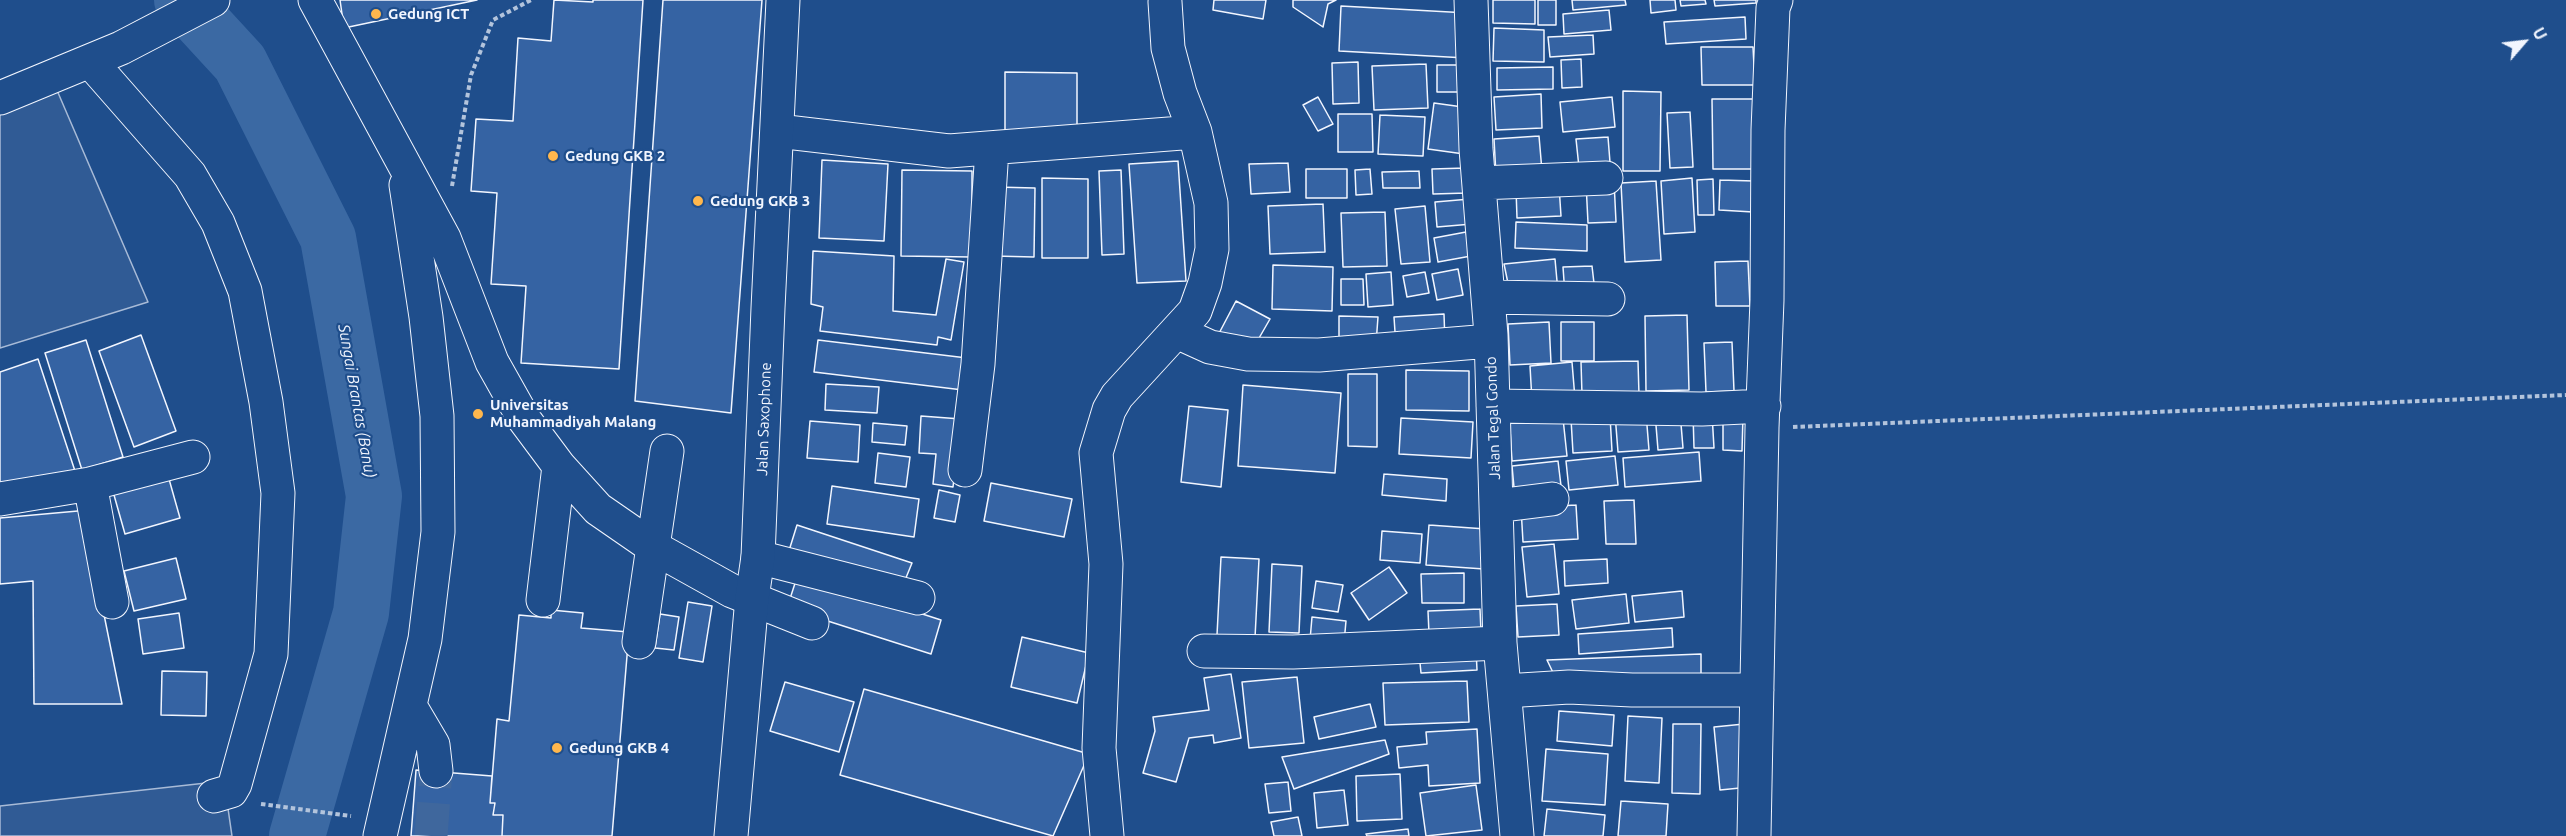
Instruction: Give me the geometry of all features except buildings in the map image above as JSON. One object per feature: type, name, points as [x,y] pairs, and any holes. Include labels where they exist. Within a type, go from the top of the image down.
[{"type":"street","points":[[0,98],[121,48],[213,0]]},
{"type":"street","points":[[315,0],[444,238],[492,362],[524,419],[559,466],[598,509],[653,547],[698,573],[812,623]]},
{"type":"street","name":"Jalan Saxophone","points":[[731,836],[752,598],[759,556],[783,0]]},
{"type":"street","name":"Jalan Tegal Gondo","points":[[1471,0],[1479,183],[1488,297],[1493,406],[1500,643],[1517,836]]},
{"type":"street","points":[[1754,836],[1768,130],[1776,0]]},
{"type":"street","points":[[1107,836],[1099,748],[1106,564],[1096,453],[1109,410],[1117,396],[1195,311],[1205,283],[1212,249],[1211,203],[1195,132],[1180,93],[1168,48],[1165,2]]},
{"type":"street","points":[[90,61],[193,179],[218,223],[245,291],[266,402],[278,493],[271,654],[235,784],[231,791],[214,796]]},
{"type":"street","points":[[778,131],[949,151],[1195,132]]},
{"type":"street","points":[[965,470],[978,364],[992,149]]},
{"type":"street","points":[[369,826],[410,706],[425,639],[438,532],[437,416],[426,317],[402,162]]},
{"type":"street","points":[[1479,183],[1606,178]]},
{"type":"street","points":[[1488,297],[1608,299]]},
{"type":"street","points":[[1177,332],[1210,347],[1248,354],[1318,355],[1490,341]]},
{"type":"street","points":[[1493,406],[1702,409],[1763,417]]},
{"type":"street","points":[[639,642],[668,451]]},
{"type":"street","points":[[0,499],[90,484],[193,457]]},
{"type":"street","points":[[543,600],[559,466]]},
{"type":"street","points":[[90,484],[112,602]]},
{"type":"street","points":[[1496,506],[1552,499]]},
{"type":"street","points":[[759,556],[918,598]]},
{"type":"street","points":[[1204,651],[1293,652],[1500,643]]},
{"type":"street","points":[[1505,692],[1569,687],[1632,690],[1758,690]]},
{"type":"street","points":[[410,706],[433,745],[436,771]]},
{"type":"path","points":[[452,191],[471,75],[493,20],[531,0]]},
{"type":"path","points":[[1763,417],[2566,395]]},
{"type":"path","points":[[255,803],[369,826]]},
{"type":"shaded area","points":[[56,88],[148,302],[0,348],[0,111]]},
{"type":"shaded area","points":[[224,781],[232,836],[0,836],[0,806]]},
{"type":"waterway","name":"Sungai Brantas (Banu)","points":[[182,0],[240,63],[328,238],[374,496],[361,613],[297,836]]},
{"type":"tunnel","points":[[431,836],[436,771]]},
{"type":"place","name":"Gedung ICT","points":[[376,14]]},
{"type":"place","name":"Gedung GKB 2","points":[[553,156]]},
{"type":"place","name":"Gedung GKB 3","points":[[698,201]]},
{"type":"place","name":"Universitas Muhammadiyah Malang","points":[[478,414]]},
{"type":"place","name":"Gedung GKB 4","points":[[557,748]]}]
